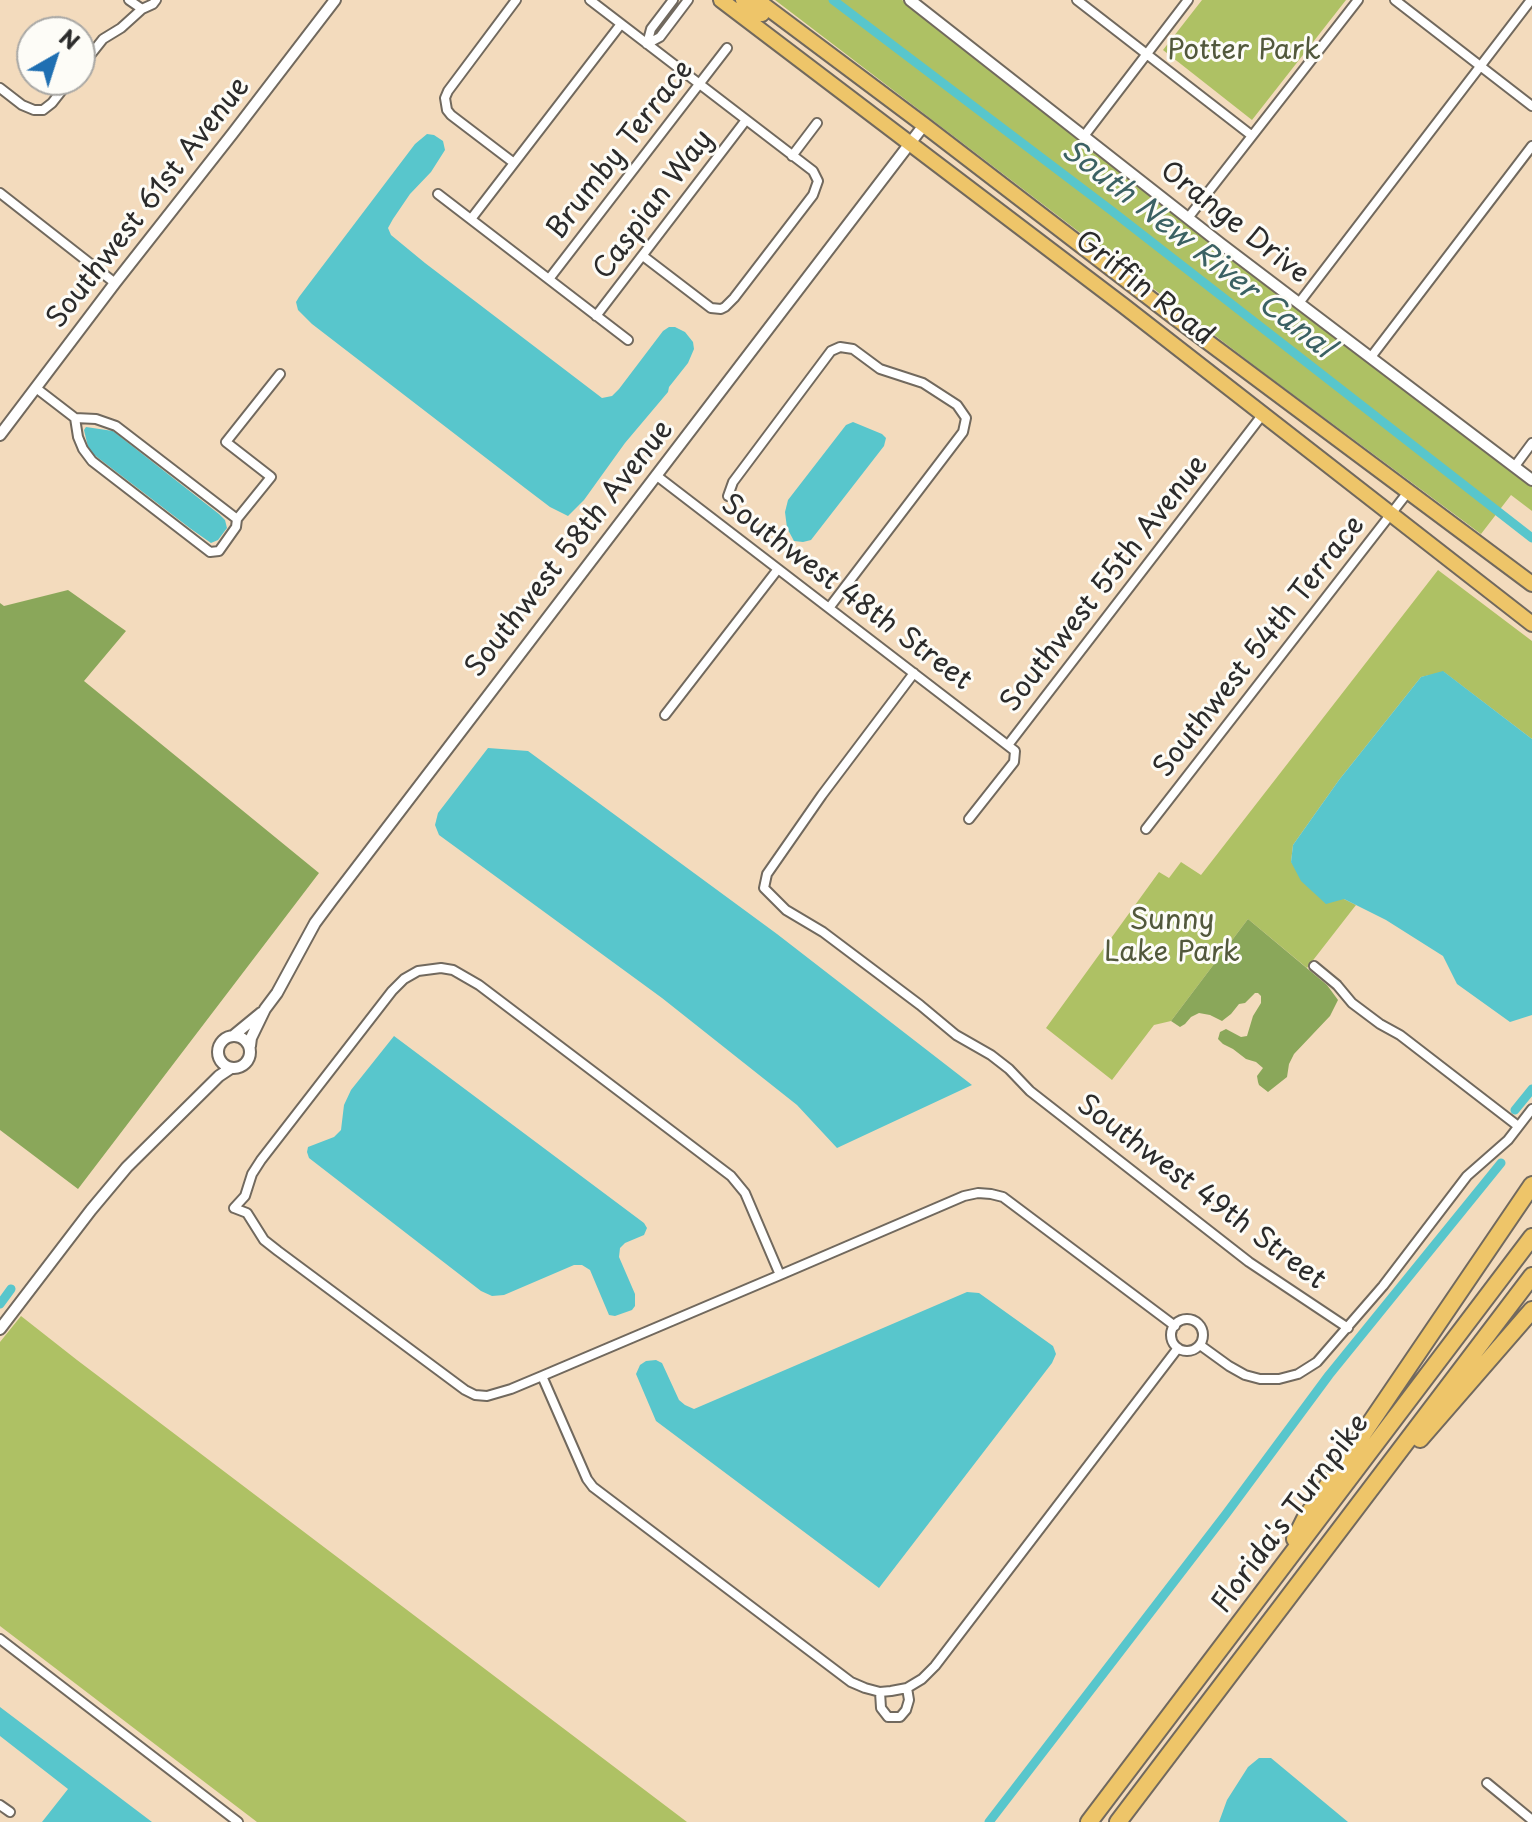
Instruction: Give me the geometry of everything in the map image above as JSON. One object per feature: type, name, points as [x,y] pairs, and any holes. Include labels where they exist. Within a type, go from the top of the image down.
[{"type":"highway","points":[[1274,1579],[1305,1519],[1532,1185]]},
{"type":"highway","name":"Florida's Turnpike","points":[[1089,1822],[1532,1237]]},
{"type":"highway","name":"Florida's Turnpike","points":[[1118,1822],[1532,1276]]},
{"type":"highway","points":[[1379,1480],[1433,1426],[1532,1310]]},
{"type":"main road","name":"Griffin Road","points":[[721,0],[1093,282],[1532,624]]},
{"type":"main road","points":[[743,0],[791,35],[800,32]]},
{"type":"main road","name":"Griffin Road","points":[[757,0],[1532,584]]},
{"type":"main road","points":[[1093,282],[1117,288],[1127,281]]},
{"type":"main road","points":[[1124,306],[1139,303],[1173,316]]},
{"type":"street","points":[[129,0],[142,9]]},
{"type":"street","points":[[96,48],[103,39],[156,0]]},
{"type":"street","name":"Southwest 61st Avenue","points":[[0,435],[335,0]]},
{"type":"street","points":[[514,163],[451,115],[445,98],[516,0]]},
{"type":"street","points":[[590,0],[813,171],[818,181],[813,195],[734,298],[721,309],[711,308],[643,256]]},
{"type":"street","points":[[647,44],[651,29],[673,0]]},
{"type":"street","points":[[647,44],[660,37],[688,0]]},
{"type":"street","name":"Orange Drive","points":[[910,0],[1188,218],[1532,480]]},
{"type":"street","points":[[1077,0],[1251,135]]},
{"type":"street","points":[[1084,136],[1188,0]]},
{"type":"street","points":[[1188,218],[1358,0]]},
{"type":"street","points":[[1395,0],[1532,106]]},
{"type":"street","points":[[1299,303],[1531,0]]},
{"type":"street","points":[[471,219],[621,24]]},
{"type":"street","name":"Brumby Terrace","points":[[549,279],[727,48]]},
{"type":"street","points":[[0,88],[34,110],[43,110],[57,96]]},
{"type":"street","name":"Caspian Way","points":[[596,316],[746,120]]},
{"type":"street","points":[[792,156],[817,123]]},
{"type":"street","name":"Southwest 58th Avenue","points":[[250,1046],[265,1009],[315,923],[924,125]]},
{"type":"street","points":[[1371,357],[1532,146]]},
{"type":"street","points":[[0,193],[115,283]]},
{"type":"street","points":[[438,194],[628,340]]},
{"type":"street","points":[[728,496],[733,482],[831,351],[840,347],[853,349],[880,369],[923,383],[957,405],[966,418],[963,432],[829,608]]},
{"type":"street","points":[[75,418],[78,437],[92,461],[210,552],[219,551],[236,527],[237,519],[271,477],[226,442],[280,374]]},
{"type":"street","points":[[36,388],[75,418],[96,419],[116,426],[237,519]]},
{"type":"street","name":"Southwest 55th Avenue","points":[[969,819],[1014,762],[1015,751],[1008,745],[1263,414]]},
{"type":"street","points":[[1515,466],[1532,443]]},
{"type":"street","name":"Southwest 48th Street","points":[[657,476],[1008,745]]},
{"type":"street","name":"Southwest 54th Terrace","points":[[1146,829],[1408,492]]},
{"type":"street","points":[[665,715],[778,569]]},
{"type":"street","name":"Southwest 49th Street","points":[[914,673],[822,795],[767,874],[764,888],[786,910],[835,940],[956,1035],[1009,1069],[1030,1091],[1249,1262],[1348,1328]]},
{"type":"street","points":[[1314,966],[1337,985],[1352,1003],[1400,1035],[1518,1126]]},
{"type":"street","points":[[780,1275],[745,1193],[731,1176],[466,977],[441,968],[418,971],[392,991],[261,1160],[252,1174],[245,1196],[234,1208],[247,1213],[264,1240],[278,1251],[475,1395],[499,1394],[780,1275],[964,1196],[978,1193],[1003,1197],[1175,1326]]},
{"type":"street","name":"Southwest 58th Avenue","points":[[233,1036],[265,1009]]},
{"type":"street","points":[[0,1329],[127,1167],[219,1076],[247,1063],[251,1055],[246,1041],[233,1036],[227,1037],[220,1045],[217,1063],[200,1094]]},
{"type":"street","points":[[219,1056],[221,1062],[231,1068]]},
{"type":"street","points":[[1200,1345],[1229,1366],[1260,1379],[1279,1379],[1298,1374],[1317,1362],[1383,1286],[1467,1176],[1508,1140],[1532,1109]]},
{"type":"street","points":[[1185,1319],[1197,1323],[1203,1333],[1200,1345],[1190,1351],[1178,1348],[1172,1340],[1172,1330],[1185,1319]]},
{"type":"street","points":[[542,1376],[593,1487],[851,1682],[880,1692],[907,1688],[935,1666],[1178,1348]]},
{"type":"street","points":[[0,1639],[238,1822]]},
{"type":"street","points":[[880,1692],[881,1708],[888,1717],[900,1717],[909,1700],[907,1688]]},
{"type":"street","points":[[1487,1783],[1532,1820]]},
{"type":"street","points":[[0,1805],[10,1812]]},
{"type":"green space","points":[[775,0],[902,0],[1532,486],[1532,511],[1511,495],[1481,534],[1264,373]]},
{"type":"green space","name":"Potter Park","points":[[1202,0],[1346,0],[1252,120],[1163,50]]},
{"type":"green space","name":"Sunny Lake Park","points":[[1438,570],[1532,641],[1532,739],[1444,672],[1421,677],[1339,780],[1293,845],[1291,862],[1356,905],[1307,968],[1248,919],[1171,1021],[1154,1025],[1112,1080],[1046,1028],[1159,872],[1169,878],[1181,862],[1201,875]]},
{"type":"green space","points":[[68,590],[126,631],[84,681],[319,873],[78,1189],[0,1130],[0,603],[4,606]]},
{"type":"green space","points":[[1248,919],[1327,985],[1338,1000],[1330,1016],[1294,1054],[1287,1077],[1268,1092],[1258,1082],[1257,1076],[1263,1068],[1218,1039],[1220,1032],[1226,1029],[1241,1037],[1247,1036],[1261,1003],[1258,993],[1239,1004],[1222,1021],[1199,1013],[1180,1027],[1171,1021]]},
{"type":"green space","points":[[21,1316],[687,1822],[257,1822],[0,1626],[0,1342]]},
{"type":"water","points":[[427,134],[443,141],[445,150],[388,228],[391,235],[425,263],[602,398],[612,396],[619,389],[669,327],[685,332],[693,342],[694,349],[688,363],[668,392],[625,443],[584,500],[568,516],[525,488],[298,310],[296,302],[299,297],[415,144]]},
{"type":"water","points":[[853,422],[882,434],[886,438],[884,446],[811,540],[794,541],[787,528],[785,512],[788,500],[846,425]]},
{"type":"water","points":[[86,427],[113,431],[219,514],[227,528],[218,540],[211,543],[93,454],[88,447]]},
{"type":"water","points":[[1443,671],[1532,739],[1532,1015],[1510,1022],[1457,984],[1443,956],[1386,920],[1344,899],[1326,904],[1301,881],[1291,862],[1293,845],[1339,780],[1421,677]]},
{"type":"water","points":[[488,748],[528,751],[777,934],[972,1085],[837,1148],[797,1105],[662,998],[439,835],[435,825],[438,813]]},
{"type":"water","points":[[394,1036],[644,1223],[647,1228],[644,1235],[620,1248],[619,1257],[635,1294],[632,1310],[609,1315],[590,1270],[582,1265],[574,1265],[504,1295],[492,1296],[481,1291],[309,1158],[308,1147],[334,1137],[341,1130],[344,1105],[351,1090]]},
{"type":"water","points":[[967,1292],[979,1293],[1053,1346],[1056,1354],[879,1588],[656,1421],[636,1374],[646,1361],[662,1363],[679,1400],[694,1409]]},
{"type":"water","points":[[0,1707],[152,1822],[42,1822],[68,1789],[0,1736]]},
{"type":"water","points":[[1259,1758],[1271,1758],[1348,1822],[1219,1822],[1227,1800],[1248,1767]]},
{"type":"waterway","name":"South New River Canal","points":[[833,0],[1112,211],[1532,538]]},
{"type":"waterway","points":[[1515,1110],[1532,1089]]},
{"type":"waterway","points":[[989,1822],[1329,1375],[1501,1163]]},
{"type":"waterway","points":[[0,1304],[11,1289]]}]
